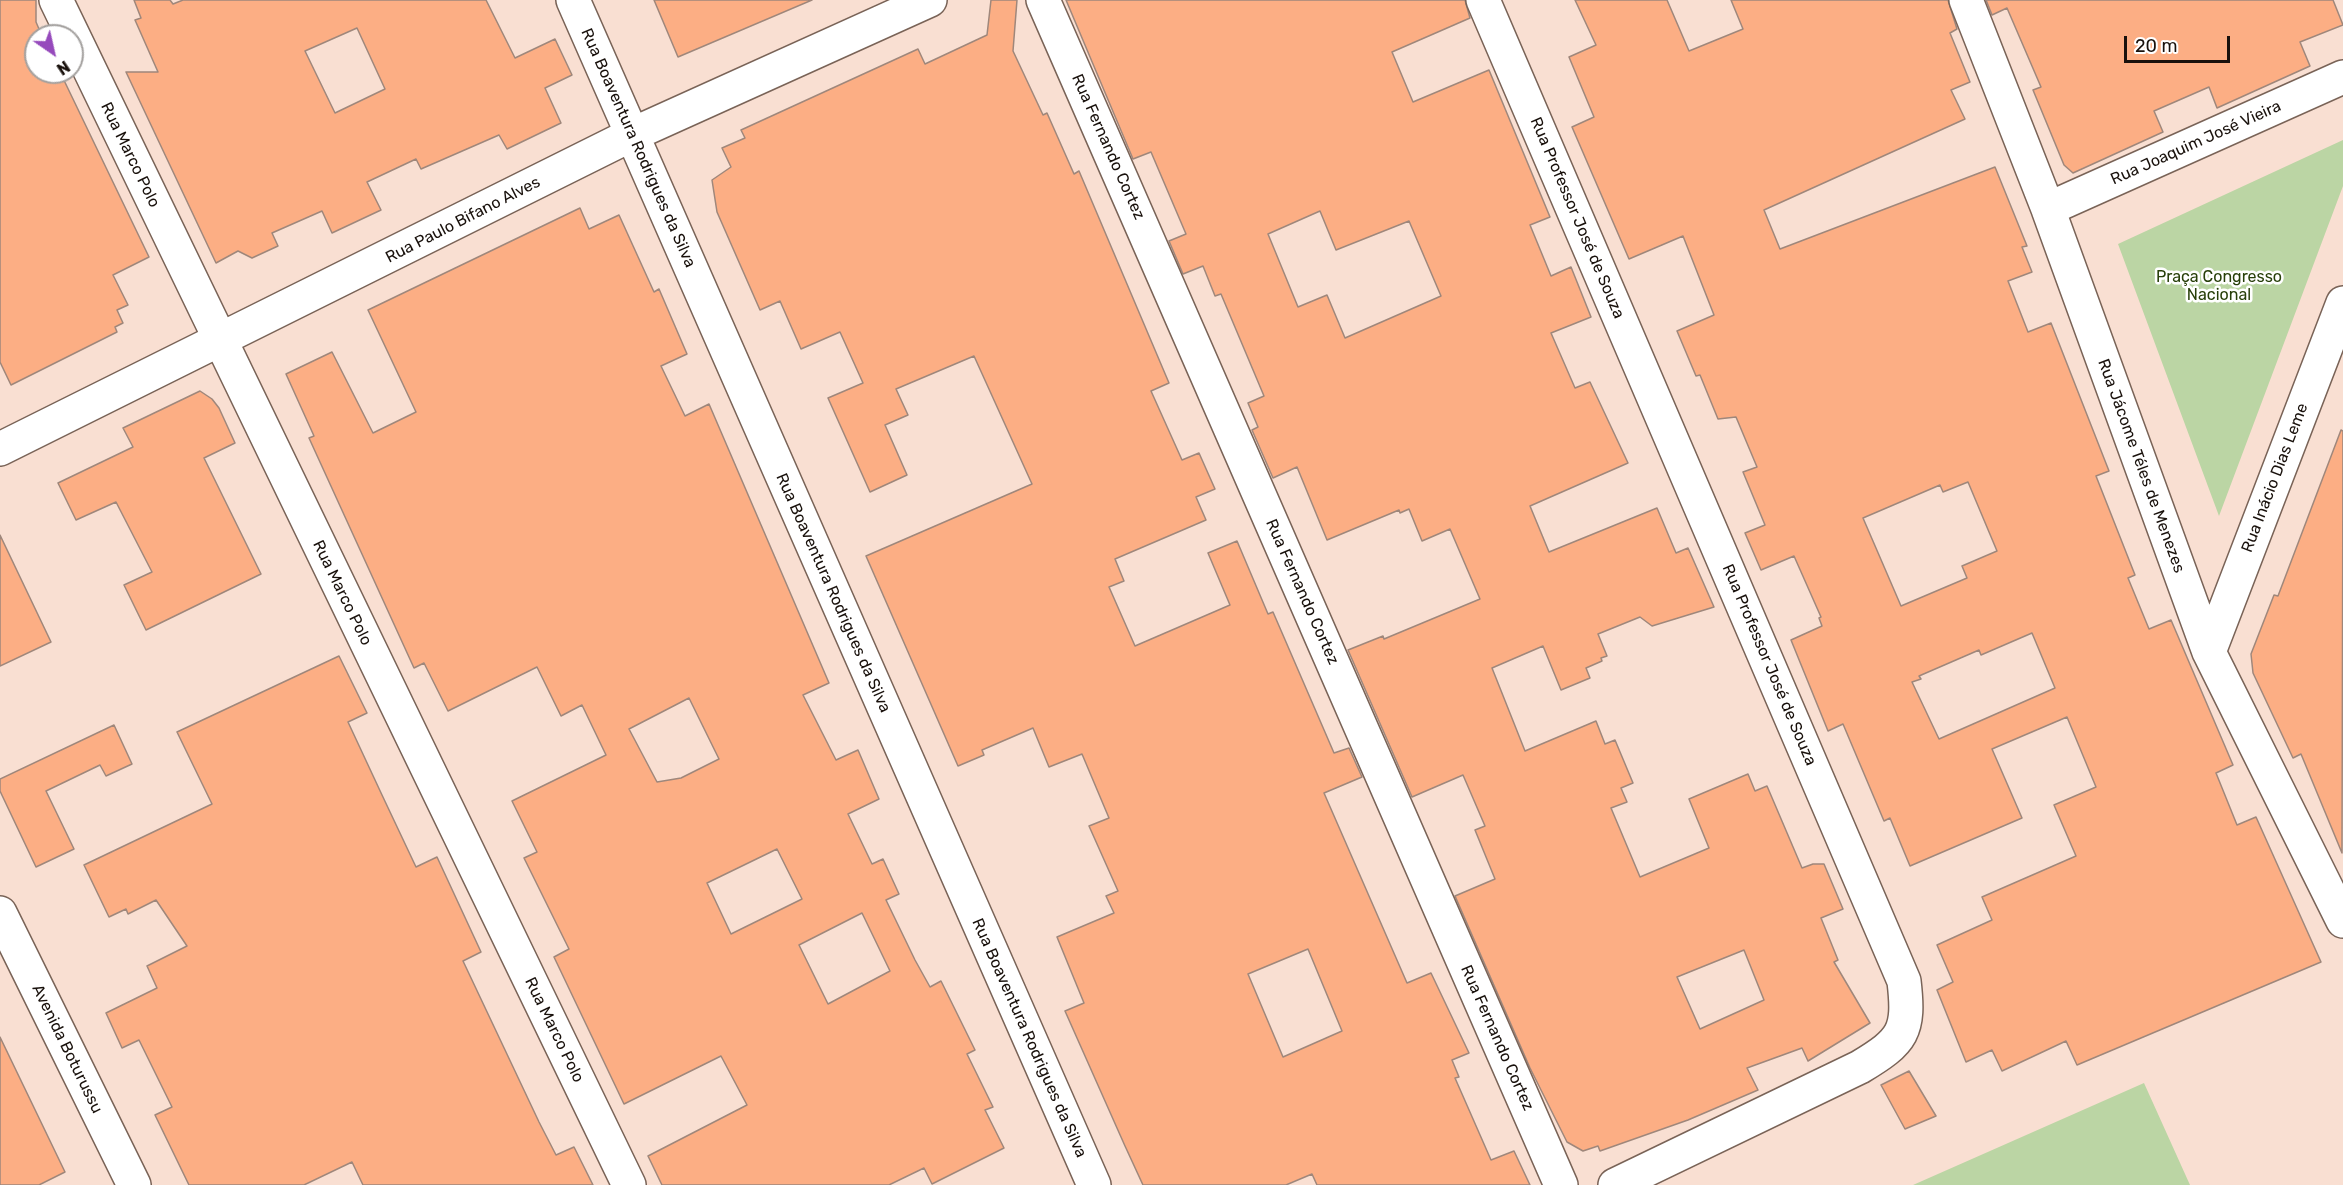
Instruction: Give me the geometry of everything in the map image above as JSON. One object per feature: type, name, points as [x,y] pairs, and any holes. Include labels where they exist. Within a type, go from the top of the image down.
[{"type":"street","name":"Rua Marco Polo","points":[[56,0],[628,1185]]},
{"type":"street","name":"Rua Boaventura Rodrigues da Silva","points":[[573,0],[1094,1185]]},
{"type":"street","name":"Rua Paulo Bifano Alves","points":[[0,449],[220,342],[631,135],[930,0]]},
{"type":"street","name":"Rua Fernando Cortez","points":[[1043,0],[1561,1185]]},
{"type":"street","name":"Rua Professor José de Souza","points":[[1483,0],[1899,969],[1904,981],[1908,1011],[1903,1032],[1888,1050],[1860,1067],[1615,1185]]},
{"type":"street","name":"Rua Jácome Téles de Menezes","points":[[1966,0],[2048,209],[2209,652],[2343,921]]},
{"type":"street","name":"Rua Joaquim José Vieira","points":[[2048,209],[2343,77]]},
{"type":"street","name":"Rua Inácio Dias Leme","points":[[2209,652],[2343,303]]},
{"type":"street","name":"Avenida Boturussu","points":[[0,913],[134,1185]]},
{"type":"green space","name":"Praça Congresso Nacional","points":[[2343,140],[2343,186],[2219,516],[2118,244]]},
{"type":"green space","points":[[2144,1083],[2190,1185],[1913,1185]]},
{"type":"building","points":[[0,0],[36,0],[37,24],[24,24],[24,84],[66,84],[149,257],[113,275],[128,305],[117,310],[123,323],[115,327],[117,332],[11,385],[0,362]]},
{"type":"building","points":[[134,0],[170,0],[173,4],[183,0],[486,0],[515,58],[555,39],[572,75],[545,88],[561,123],[507,149],[499,135],[421,169],[416,159],[367,182],[381,210],[332,233],[322,211],[272,233],[278,246],[252,258],[238,251],[216,263],[126,72],[158,72],[135,20],[141,18]],"holes":[[[357,28],[385,89],[335,113],[305,51]]]},
{"type":"building","points":[[654,0],[812,0],[678,57]]},
{"type":"building","points":[[991,0],[1017,0],[1013,51],[1043,115],[1047,113],[1074,174],[1079,171],[1169,383],[1151,391],[1182,460],[1199,453],[1215,489],[1196,497],[1206,520],[1115,559],[1124,581],[1109,587],[1135,646],[1230,605],[1208,553],[1237,541],[1268,614],[1273,612],[1334,753],[1349,748],[1362,777],[1324,793],[1407,983],[1431,973],[1469,1053],[1452,1060],[1459,1077],[1455,1078],[1491,1160],[1514,1151],[1530,1185],[1317,1185],[1312,1174],[1286,1185],[1143,1185],[1065,1011],[1084,1003],[1057,937],[1114,913],[1106,896],[1118,891],[1089,826],[1109,818],[1082,754],[1049,767],[1033,728],[982,750],[984,755],[958,766],[866,556],[1032,484],[974,356],[896,389],[908,415],[885,425],[907,475],[870,492],[828,398],[863,383],[840,332],[801,349],[780,301],[760,310],[717,212],[712,180],[731,167],[722,148],[745,138],[741,130],[918,49],[925,64],[987,35]],"holes":[[[1308,949],[1342,1031],[1283,1057],[1248,974]]]},
{"type":"building","points":[[1066,0],[1465,0],[1470,18],[1392,52],[1413,102],[1489,70],[1550,217],[1530,225],[1551,276],[1571,267],[1591,317],[1551,333],[1575,388],[1590,382],[1628,463],[1530,506],[1549,552],[1657,508],[1676,553],[1688,548],[1714,607],[1652,626],[1640,617],[1598,634],[1607,656],[1601,658],[1602,661],[1586,668],[1590,678],[1561,690],[1543,646],[1492,668],[1525,751],[1596,721],[1605,744],[1615,740],[1633,783],[1621,788],[1627,802],[1611,808],[1640,877],[1709,848],[1689,799],[1748,774],[1755,791],[1767,786],[1802,868],[1813,864],[1824,864],[1843,909],[1821,918],[1838,960],[1834,962],[1870,1023],[1808,1061],[1802,1048],[1747,1068],[1758,1090],[1688,1120],[1600,1151],[1598,1146],[1583,1151],[1567,1142],[1530,1068],[1455,896],[1495,879],[1475,830],[1485,826],[1463,775],[1412,797],[1348,650],[1383,636],[1384,639],[1480,599],[1450,529],[1422,541],[1409,509],[1400,513],[1399,510],[1327,540],[1297,467],[1273,478],[1252,430],[1258,427],[1248,403],[1264,396],[1221,294],[1215,296],[1203,266],[1183,274],[1169,241],[1186,234],[1151,152],[1133,159]],"holes":[[[1320,211],[1336,250],[1409,221],[1441,296],[1345,338],[1327,295],[1298,307],[1268,234]],[[1744,950],[1764,1000],[1700,1029],[1677,977]]]},
{"type":"building","points":[[1575,0],[1667,0],[1689,51],[1743,29],[1731,0],[1948,0],[1957,29],[1950,33],[1970,82],[1951,90],[1965,119],[1764,210],[1780,249],[1995,167],[2027,246],[2022,247],[2032,272],[2008,281],[2028,332],[2051,323],[2109,471],[2096,476],[2135,575],[2128,578],[2149,629],[2171,620],[2233,765],[2216,773],[2237,825],[2256,817],[2321,962],[2077,1065],[2066,1041],[2002,1071],[1992,1050],[1966,1062],[1937,990],[1953,982],[1937,945],[1992,920],[1982,897],[2076,856],[2054,805],[2096,787],[2067,717],[1992,749],[2022,818],[1910,866],[1890,818],[1884,821],[1843,724],[1828,731],[1791,640],[1822,626],[1819,618],[1821,617],[1794,556],[1761,570],[1745,533],[1765,525],[1743,472],[1757,467],[1736,417],[1718,419],[1700,375],[1696,376],[1677,331],[1714,315],[1683,236],[1629,259],[1572,127],[1594,117],[1569,57],[1596,45]],"holes":[[[1968,482],[1997,551],[1962,566],[1967,578],[1901,606],[1863,518],[1940,485],[1943,492]],[[2032,633],[2055,688],[1939,739],[1912,682],[1921,679],[1919,676],[1979,650],[1981,655]]]},
{"type":"building","points":[[1986,0],[2333,0],[2343,25],[2300,42],[2310,66],[2217,108],[2209,87],[2154,111],[2163,132],[2073,173],[2064,165],[2033,90],[2041,87],[2007,8],[1992,15]]},
{"type":"building","points":[[580,208],[589,229],[619,215],[654,292],[659,289],[687,354],[661,366],[685,416],[709,404],[829,683],[803,695],[836,760],[858,750],[879,799],[848,814],[872,864],[883,859],[899,894],[886,900],[915,960],[930,987],[941,981],[975,1050],[967,1054],[993,1107],[985,1110],[1004,1148],[932,1184],[924,1168],[889,1185],[662,1185],[648,1156],[747,1105],[721,1056],[624,1104],[554,957],[569,949],[524,858],[537,852],[512,801],[606,755],[582,705],[561,716],[537,667],[448,711],[424,663],[414,668],[309,438],[314,436],[286,374],[332,352],[373,433],[416,412],[368,310]],"holes":[[[689,698],[719,759],[681,778],[657,782],[629,729]],[[777,849],[802,899],[731,934],[707,883]],[[862,913],[890,971],[828,1004],[799,945]]]},
{"type":"building","points":[[200,391],[212,399],[219,408],[235,443],[204,458],[261,574],[146,630],[124,585],[152,572],[116,502],[76,520],[58,483],[133,447],[123,428]]},
{"type":"building","points":[[2341,430],[2343,431],[2342,853],[2301,754],[2293,758],[2253,673],[2251,654],[2274,595],[2278,596]]},
{"type":"building","points":[[0,535],[51,642],[0,666]]},
{"type":"building","points":[[339,656],[367,713],[348,722],[416,867],[437,857],[481,952],[463,961],[539,1122],[556,1155],[574,1147],[593,1185],[363,1185],[352,1162],[304,1185],[189,1185],[155,1115],[172,1107],[139,1040],[122,1048],[106,1013],[157,988],[147,966],[187,946],[156,900],[128,914],[126,909],[109,917],[84,865],[212,804],[177,732]]},
{"type":"building","points":[[114,725],[132,764],[106,776],[100,765],[46,791],[74,849],[36,867],[0,791],[0,779]]},
{"type":"building","points":[[0,1037],[65,1172],[39,1185],[0,1185]]},
{"type":"building","points":[[1909,1071],[1936,1116],[1905,1129],[1881,1085]]}]
